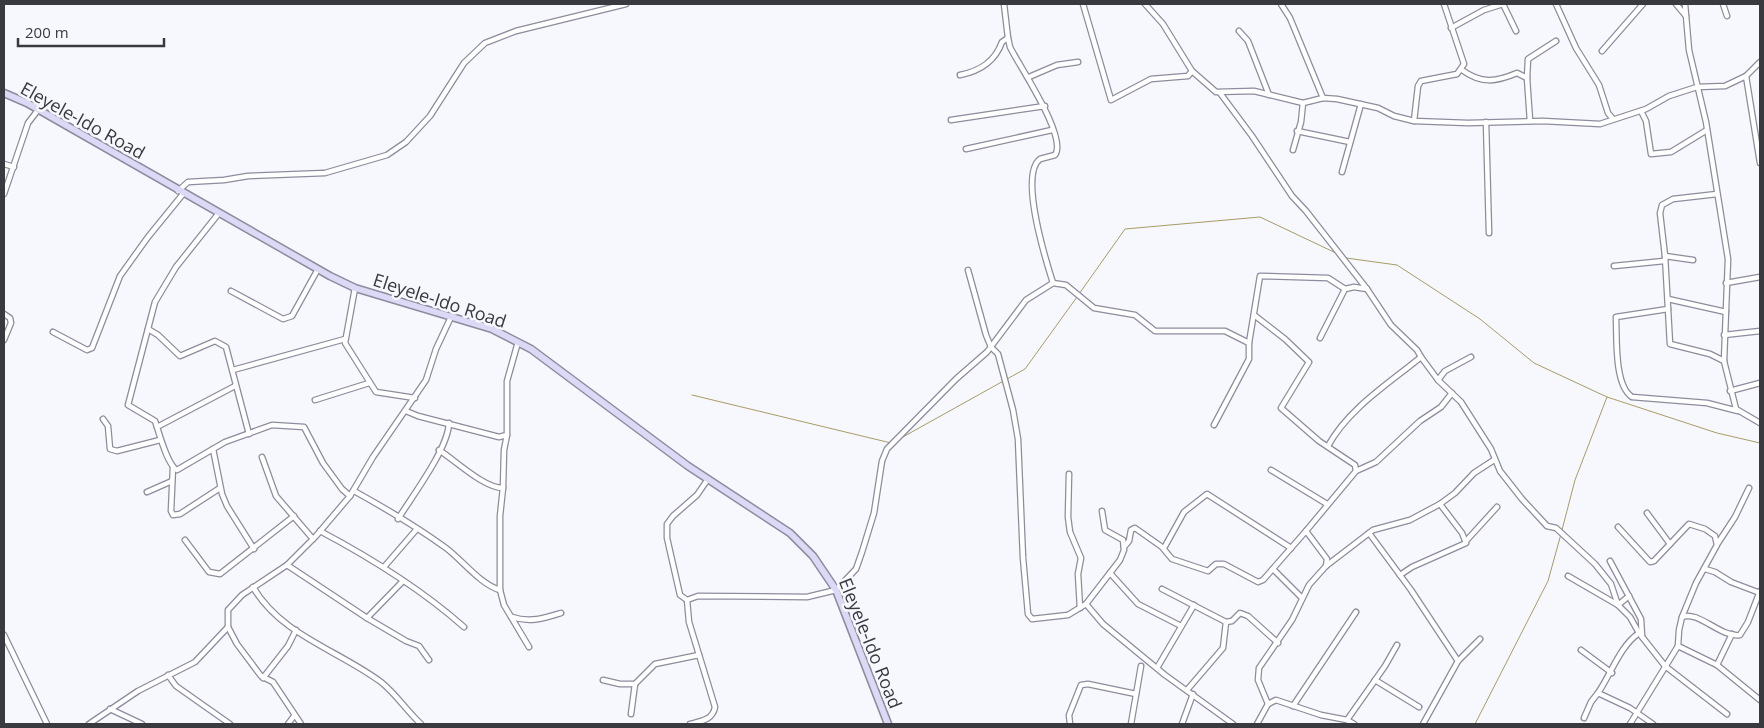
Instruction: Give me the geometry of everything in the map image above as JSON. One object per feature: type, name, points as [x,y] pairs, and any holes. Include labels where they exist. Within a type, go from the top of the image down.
[{"type":"main road","name":"Eleyele-Ido Road","points":[[4,93],[38,110],[354,288],[492,329],[531,349],[708,480],[790,533],[813,556],[836,590],[888,724]]},
{"type":"street","points":[[53,332],[87,350],[92,348],[120,276],[188,182],[224,180],[248,176],[325,173],[387,155],[406,142],[430,116],[464,63],[485,43],[516,31],[626,4]]},
{"type":"street","points":[[1004,4],[1008,38],[1013,53],[1045,106],[1058,151],[1053,156],[1040,159],[1036,163],[1033,201],[1038,231],[1053,283]]},
{"type":"street","points":[[1084,4],[1110,100],[1151,79],[1188,76],[1192,71]]},
{"type":"street","points":[[1147,4],[1163,24],[1192,71],[1220,93],[1252,136],[1292,196],[1367,289],[1391,325],[1417,350],[1438,380],[1461,402],[1491,449],[1500,471],[1547,526],[1556,528],[1595,564],[1611,584],[1618,605]]},
{"type":"street","points":[[1281,4],[1290,18],[1323,98]]},
{"type":"street","points":[[1414,121],[1418,86],[1421,81],[1457,74],[1462,70],[1464,64],[1444,4]]},
{"type":"street","points":[[1452,28],[1484,10],[1503,4],[1516,31]]},
{"type":"street","points":[[1564,4],[1557,5],[1576,48],[1599,85],[1608,113],[1613,119]]},
{"type":"street","points":[[1602,51],[1643,4]]},
{"type":"street","points":[[1676,4],[1687,16]]},
{"type":"street","points":[[1685,4],[1689,50],[1707,130],[1728,259],[1724,361],[1734,406],[1739,412]]},
{"type":"street","points":[[1723,4],[1728,16]]},
{"type":"street","points":[[1239,31],[1248,41],[1269,95]]},
{"type":"street","points":[[960,75],[973,73],[990,62],[1000,51],[1002,42],[1008,38]]},
{"type":"street","points":[[1530,121],[1527,78],[1528,59],[1556,41]]},
{"type":"street","points":[[1029,77],[1057,65],[1078,62]]},
{"type":"street","points":[[1220,93],[1236,90],[1303,103],[1323,98],[1361,104],[1414,121],[1530,121],[1600,124],[1641,111],[1669,96],[1697,86],[1725,86],[1746,76],[1760,62]]},
{"type":"street","points":[[1462,70],[1473,78],[1489,82],[1517,73],[1527,78]]},
{"type":"street","points":[[1746,76],[1760,163]]},
{"type":"street","points":[[1293,150],[1301,122],[1303,103]]},
{"type":"street","points":[[1342,172],[1361,104]]},
{"type":"street","points":[[951,120],[1045,106]]},
{"type":"street","points":[[4,194],[28,123],[38,110]]},
{"type":"street","points":[[1641,111],[1646,121],[1652,154],[1671,152],[1707,130]]},
{"type":"street","points":[[1486,122],[1489,232]]},
{"type":"street","points":[[1754,124],[1760,122]]},
{"type":"street","points":[[966,149],[1052,130]]},
{"type":"street","points":[[1297,131],[1350,142]]},
{"type":"street","points":[[4,164],[14,167]]},
{"type":"street","points":[[1717,194],[1673,199],[1662,205],[1660,213],[1670,344],[1724,361]]},
{"type":"street","points":[[219,212],[168,281],[155,302],[127,402],[130,407],[154,419],[160,440],[173,467],[171,511],[175,516],[220,488]]},
{"type":"street","points":[[1614,266],[1665,259],[1693,260]]},
{"type":"street","points":[[231,291],[282,319],[292,316],[318,269]]},
{"type":"street","points":[[968,270],[991,347],[998,354],[1013,410],[1018,439],[1022,558],[1028,614],[1032,619],[1068,615],[1086,604],[1120,560],[1124,547],[1123,540],[1105,530],[1102,511]]},
{"type":"street","points":[[1214,425],[1249,359],[1249,343],[1261,275],[1328,278],[1346,289]]},
{"type":"street","points":[[1726,283],[1760,277]]},
{"type":"street","points":[[687,600],[698,596],[807,597],[836,590],[856,569],[874,513],[882,461],[887,449],[991,347],[1026,300],[1053,283],[1066,284],[1094,308],[1135,315],[1155,331],[1225,331],[1249,343]]},
{"type":"street","points":[[1320,338],[1346,289],[1354,286],[1367,289]]},
{"type":"street","points":[[354,288],[344,339],[348,349],[369,383],[378,393],[415,398]]},
{"type":"street","points":[[1668,299],[1726,312]]},
{"type":"street","points":[[1668,309],[1616,317],[1622,387],[1626,393],[1632,397],[1707,403],[1739,412],[1760,423]]},
{"type":"street","points":[[4,314],[10,318],[11,323],[4,340]]},
{"type":"street","points":[[1254,315],[1269,325],[1307,360],[1309,365],[1281,408],[1314,437],[1355,465],[1356,471]]},
{"type":"street","points":[[301,724],[273,682],[263,678],[237,644],[228,627],[227,615],[231,605],[252,587],[287,565],[313,539],[354,491],[373,457],[426,380],[451,317]]},
{"type":"street","points":[[148,329],[158,335],[180,356],[210,342],[219,342],[226,347],[249,434]]},
{"type":"street","points":[[1724,335],[1760,331]]},
{"type":"street","points":[[233,370],[344,339]]},
{"type":"street","points":[[518,342],[507,381],[508,435],[504,450],[501,506],[500,590],[504,605],[529,647]]},
{"type":"street","points":[[1328,446],[1336,431],[1365,402],[1421,357]]},
{"type":"street","points":[[1438,380],[1446,371],[1471,357]]},
{"type":"street","points":[[1730,391],[1760,382]]},
{"type":"street","points":[[315,400],[369,383]]},
{"type":"street","points":[[157,427],[235,386]]},
{"type":"street","points":[[1124,547],[1130,541],[1131,530],[1135,528],[1164,548],[1172,558],[1205,571],[1211,570],[1216,564],[1224,564],[1258,582],[1273,569],[1306,531],[1326,504],[1356,471],[1376,462],[1424,418],[1441,407],[1452,392]]},
{"type":"street","points":[[406,411],[418,416],[499,437],[508,435]]},
{"type":"street","points":[[104,419],[108,426],[110,449],[117,451],[160,440]]},
{"type":"street","points":[[398,519],[439,450],[449,431],[449,423]]},
{"type":"street","points":[[173,467],[181,469],[225,442],[279,424],[304,427],[323,462],[342,489],[350,496]]},
{"type":"street","points":[[214,449],[220,488],[230,514],[254,549]]},
{"type":"street","points":[[439,450],[494,488],[503,488]]},
{"type":"street","points":[[262,457],[276,496],[313,539]]},
{"type":"street","points":[[1268,704],[1257,674],[1259,668],[1292,620],[1309,585],[1326,566],[1369,533],[1410,520],[1440,504],[1455,493],[1474,473],[1494,460]]},
{"type":"street","points":[[1271,470],[1326,504]]},
{"type":"street","points":[[1070,474],[1068,517],[1070,532],[1080,558],[1078,574],[1080,608]]},
{"type":"street","points":[[687,600],[680,595],[667,538],[667,524],[673,516],[697,495],[708,480]]},
{"type":"street","points":[[147,492],[172,481]]},
{"type":"street","points":[[1630,724],[1678,646],[1678,630],[1696,583],[1749,488]]},
{"type":"street","points":[[354,491],[448,549],[490,586],[500,590]]},
{"type":"street","points":[[1164,548],[1184,512],[1207,494],[1291,548]]},
{"type":"street","points":[[1440,504],[1466,542]]},
{"type":"street","points":[[1400,575],[1412,567],[1466,542],[1497,507]]},
{"type":"street","points":[[1647,513],[1670,544]]},
{"type":"street","points":[[185,540],[209,572],[216,575],[227,570],[294,516]]},
{"type":"street","points":[[1618,527],[1650,562],[1654,561],[1690,524],[1705,529],[1715,536],[1717,545]]},
{"type":"street","points":[[384,567],[416,530]]},
{"type":"street","points":[[320,531],[384,567],[437,603],[464,627]]},
{"type":"street","points":[[1306,531],[1327,559],[1326,566]]},
{"type":"street","points":[[1369,533],[1458,661]]},
{"type":"street","points":[[1610,561],[1641,619],[1640,635]]},
{"type":"street","points":[[287,565],[367,618],[422,648],[430,660]]},
{"type":"street","points":[[1273,569],[1302,598]]},
{"type":"street","points":[[1682,617],[1692,616],[1732,634],[1740,635],[1743,632],[1760,592],[1731,582],[1715,572],[1705,569]]},
{"type":"street","points":[[1110,573],[1138,604],[1180,626]]},
{"type":"street","points":[[1568,576],[1618,605],[1630,617],[1640,635],[1665,666],[1727,714]]},
{"type":"street","points":[[367,618],[403,580]]},
{"type":"street","points":[[252,587],[266,608],[296,630],[381,683],[421,724]]},
{"type":"street","points":[[1162,589],[1226,622]]},
{"type":"street","points":[[1618,605],[1629,596]]},
{"type":"street","points":[[687,600],[687,614],[714,703],[715,712],[708,719],[690,724]]},
{"type":"street","points":[[1086,604],[1103,624],[1157,668],[1233,724]]},
{"type":"street","points":[[1157,668],[1194,605]]},
{"type":"street","points":[[1293,706],[1356,612]]},
{"type":"street","points":[[511,617],[525,620],[545,618],[561,613]]},
{"type":"street","points":[[1226,622],[1243,614],[1278,643]]},
{"type":"street","points":[[1187,690],[1223,648],[1226,622]]},
{"type":"street","points":[[89,724],[128,696],[197,660],[228,627]]},
{"type":"street","points":[[263,678],[288,646],[296,630]]},
{"type":"street","points":[[1717,665],[1732,634]]},
{"type":"street","points":[[4,635],[46,724]]},
{"type":"street","points":[[1584,718],[1590,702],[1612,673],[1619,655],[1631,638],[1640,635]]},
{"type":"street","points":[[1423,724],[1458,661],[1480,639]]},
{"type":"street","points":[[1347,720],[1397,644]]},
{"type":"street","points":[[1678,646],[1717,665],[1760,700]]},
{"type":"street","points":[[1581,650],[1612,673]]},
{"type":"street","points":[[631,714],[636,684],[656,663],[698,655]]},
{"type":"street","points":[[1131,724],[1141,666]]},
{"type":"street","points":[[168,675],[176,686],[230,724]]},
{"type":"street","points":[[603,680],[620,684],[636,684]]},
{"type":"street","points":[[1375,680],[1418,707]]},
{"type":"street","points":[[1070,724],[1068,720],[1071,706],[1081,685],[1088,684],[1136,694]]},
{"type":"street","points":[[1598,693],[1653,724]]},
{"type":"street","points":[[1182,724],[1193,694]]},
{"type":"street","points":[[1258,724],[1268,704],[1276,700],[1321,715],[1347,720],[1354,724]]},
{"type":"street","points":[[110,709],[142,724]]},
{"type":"street","points":[[288,724],[294,716]]},
{"type":"waterway","points":[[1079,294],[1125,229],[1260,217],[1338,254]]},
{"type":"waterway","points":[[1346,258],[1397,265],[1480,319],[1534,363],[1607,397],[1717,433],[1760,443]]},
{"type":"waterway","points":[[901,438],[1025,369],[1077,297]]},
{"type":"waterway","points":[[692,395],[891,443]]},
{"type":"waterway","points":[[1562,530],[1575,480],[1607,397]]},
{"type":"waterway","points":[[1475,724],[1548,581],[1561,534]]}]
